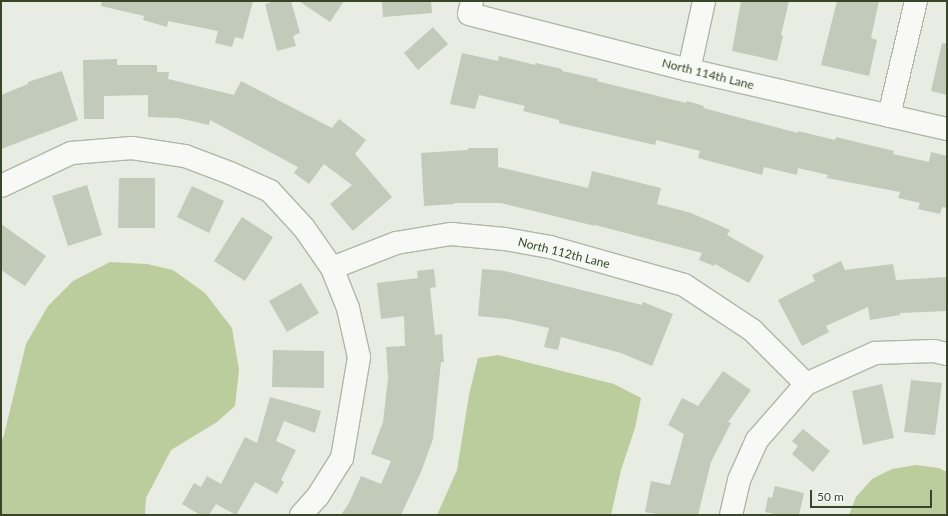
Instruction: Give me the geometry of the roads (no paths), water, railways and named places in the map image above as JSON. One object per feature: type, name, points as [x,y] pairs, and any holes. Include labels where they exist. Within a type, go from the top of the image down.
[{"type":"street","points":[[689,70],[704,1]]},
{"type":"street","points":[[889,116],[916,1]]},
{"type":"street","name":"North 114th Lane","points":[[470,7],[689,70],[947,129]]},
{"type":"street","points":[[1,185],[71,153],[132,148],[185,156],[230,173],[270,191],[304,228],[332,268],[348,308],[359,357],[342,458],[318,496],[301,515]]},
{"type":"street","name":"North 112th Lane","points":[[332,268],[396,243],[451,234],[505,239],[550,247],[684,285],[752,330],[806,384]]},
{"type":"street","points":[[731,515],[739,480],[757,440],[806,384],[875,353],[934,351],[947,354]]}]
